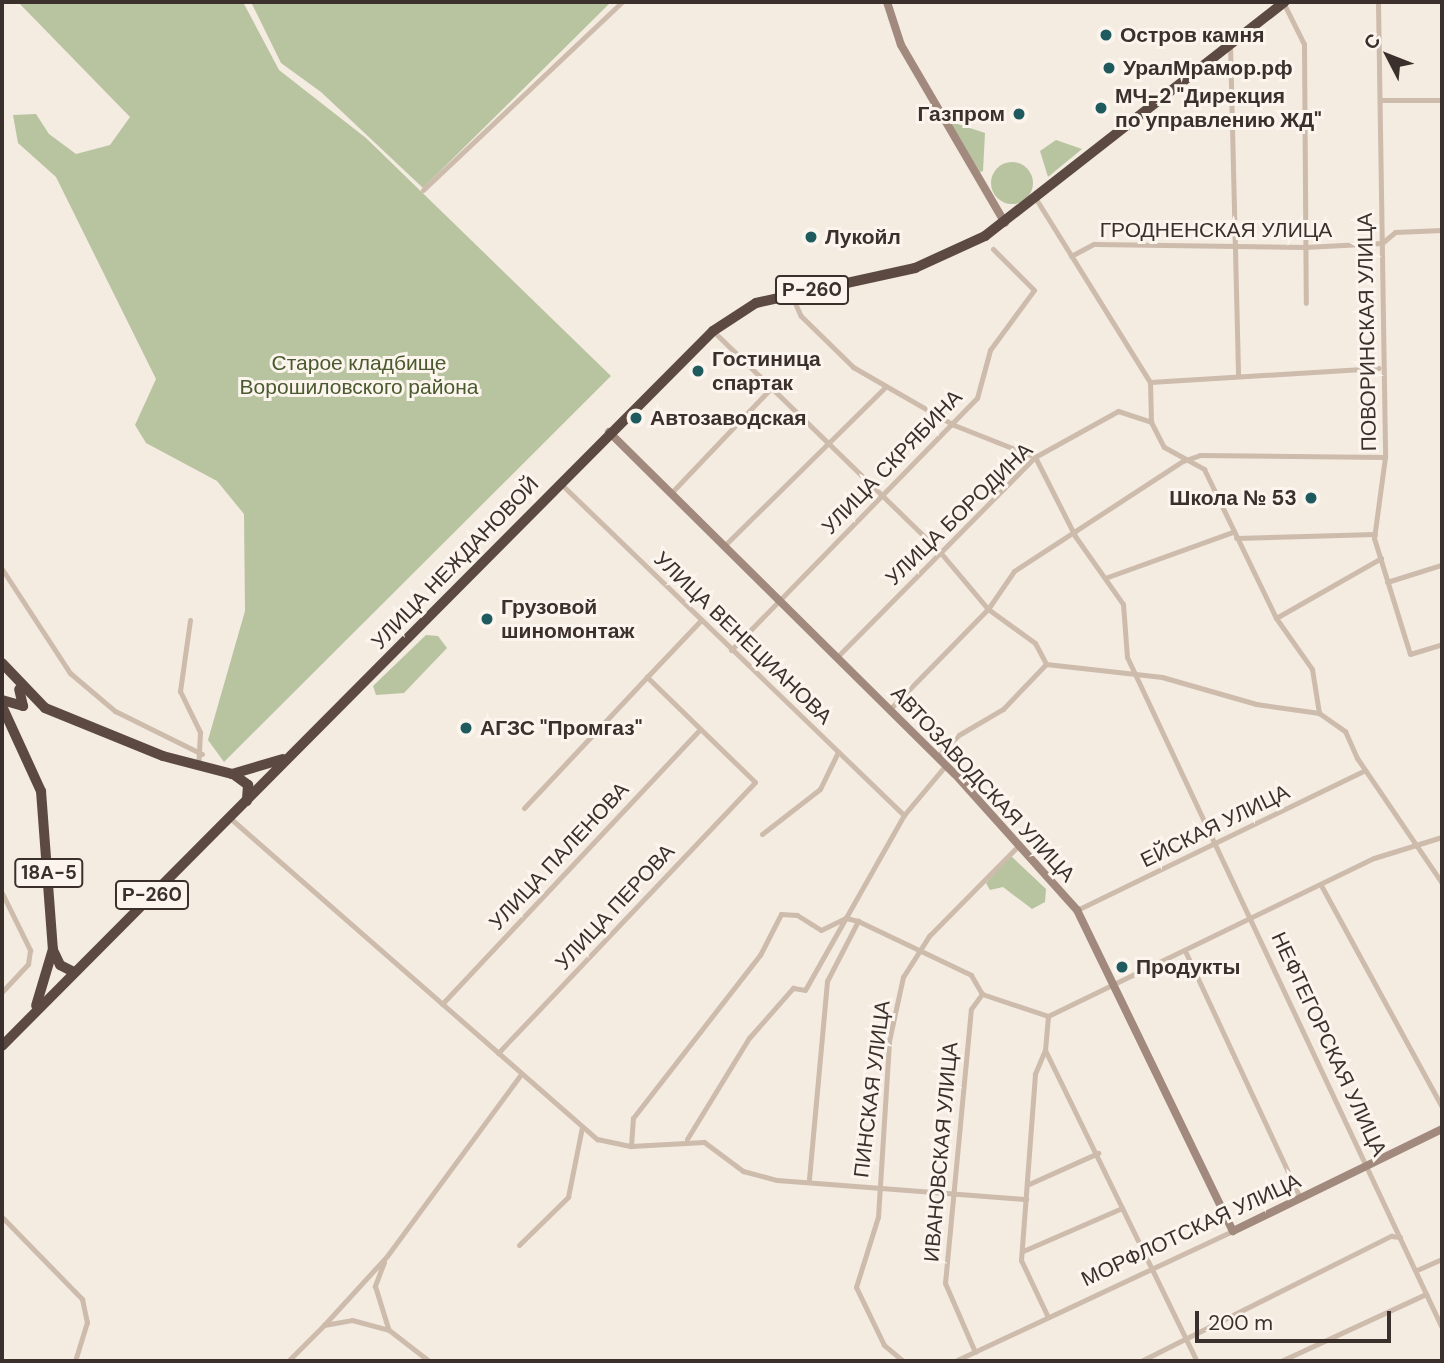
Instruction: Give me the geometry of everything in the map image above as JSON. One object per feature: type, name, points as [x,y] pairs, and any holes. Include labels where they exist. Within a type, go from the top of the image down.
[{"type":"highway","name":"Р-260","points":[[1005,223],[1284,2]]},
{"type":"highway","name":"УЛИЦА НЕЖДАНОВОЙ","points":[[2,1045],[713,331],[756,303],[915,268],[1005,223]]},
{"type":"highway","points":[[2,663],[24,704],[15,708],[2,700]]},
{"type":"highway","points":[[11,676],[45,708],[198,767],[232,774],[248,785],[247,801]]},
{"type":"highway","name":"18А-5","points":[[2,706],[17,729],[41,791],[53,949],[46,986],[29,1017]]},
{"type":"highway","points":[[17,729],[23,710],[45,708]]},
{"type":"highway","points":[[232,774],[295,752]]},
{"type":"highway","points":[[53,949],[60,965],[74,972]]},
{"type":"street","points":[[422,190],[622,2]]},
{"type":"street","points":[[887,2],[901,45],[1005,223]]},
{"type":"street","points":[[1284,2],[1304,44],[1306,303]]},
{"type":"street","name":"ПОВОРИНСКАЯ УЛИЦА","points":[[1378,2],[1382,243],[1379,368],[1385,457],[1374,534],[1410,654],[1442,644]]},
{"type":"street","points":[[1230,45],[1238,374]]},
{"type":"street","points":[[1380,100],[1442,100]]},
{"type":"street","points":[[1036,200],[1150,382],[1152,422],[1164,447],[1183,461],[1204,470],[1276,618],[1312,669],[1319,713]]},
{"type":"street","name":"ГРОДНЕНСКАЯ УЛИЦА","points":[[1072,256],[1094,243],[1237,249],[1305,247],[1382,243],[1395,232],[1442,230]]},
{"type":"street","name":"УЛИЦА СКРЯБИНА","points":[[731,650],[779,598],[954,425],[986,381],[990,350],[1034,290],[993,249]]},
{"type":"street","points":[[791,294],[801,316],[853,367],[884,388],[954,425],[1035,457]]},
{"type":"street","points":[[713,331],[940,552],[988,609],[1035,643],[1046,664]]},
{"type":"street","points":[[1150,382],[1238,374],[1379,368]]},
{"type":"street","points":[[725,545],[825,442],[884,388]]},
{"type":"street","points":[[672,492],[770,389]]},
{"type":"street","name":"УЛИЦА БОРОДИНА","points":[[837,657],[1035,457],[1118,411],[1152,422]]},
{"type":"street","name":"АВТОЗАВОДСКАЯ УЛИЦА","points":[[610,432],[946,765],[1077,910],[1116,983],[1233,1231]]},
{"type":"street","points":[[889,709],[988,609],[1014,570],[1074,536],[1183,461],[1200,455],[1385,457]]},
{"type":"street","name":"НЕФТЕГОРСКАЯ УЛИЦА","points":[[1035,457],[1074,536],[1123,604],[1127,657],[1141,676],[1183,776],[1254,918],[1442,1328]]},
{"type":"street","name":"УЛИЦА ВЕНЕЦИАНОВА","points":[[560,484],[904,815]]},
{"type":"street","points":[[1105,578],[1235,535],[1374,534]]},
{"type":"street","points":[[1276,618],[1381,558]]},
{"type":"street","points":[[1387,582],[1441,565]]},
{"type":"street","points":[[2,569],[70,673],[116,711],[202,754]]},
{"type":"street","points":[[190,620],[180,691],[200,732],[202,754],[198,767]]},
{"type":"street","points":[[524,808],[701,620]]},
{"type":"street","points":[[1046,664],[1141,676],[1319,713],[1345,731],[1365,770],[1419,845],[1442,883]]},
{"type":"street","points":[[937,757],[957,736],[1003,709],[1046,664]]},
{"type":"street","points":[[647,677],[700,729]]},
{"type":"street","name":"УЛИЦА ПЕРОВА","points":[[498,1053],[755,782],[700,729]]},
{"type":"street","name":"УЛИЦА ПАЛЕНОВА","points":[[442,1004],[700,729]]},
{"type":"street","points":[[762,834],[820,789],[838,752]]},
{"type":"street","points":[[687,1139],[711,1092],[781,1000],[793,988],[805,990],[904,815],[946,765]]},
{"type":"street","name":"ЕЙСКАЯ УЛИЦА","points":[[1077,910],[1365,770]]},
{"type":"street","points":[[230,818],[597,1139],[631,1146],[687,1139],[704,1142],[743,1171],[777,1180],[809,1179],[877,1188],[1026,1199]]},
{"type":"street","points":[[631,1146],[633,1118],[760,955],[781,915],[797,915],[821,930],[846,918],[858,921],[919,953],[971,975],[982,994],[1048,1016],[1186,953],[1322,887],[1374,858],[1442,837]]},
{"type":"street","name":"ПИНСКАЯ УЛИЦА","points":[[903,1361],[884,1345],[856,1287],[877,1217],[877,1188],[890,1041],[903,977],[919,953],[1019,845]]},
{"type":"street","points":[[1322,887],[1442,1107]]},
{"type":"street","points":[[2,893],[30,950],[28,964],[2,992]]},
{"type":"street","points":[[809,1179],[827,981],[858,921]]},
{"type":"street","points":[[1186,953],[1300,1198]]},
{"type":"street","name":"ИВАНОВСКАЯ УЛИЦА","points":[[975,1352],[945,1283],[951,1192],[971,1009],[982,994]]},
{"type":"street","points":[[1048,1016],[1045,1050],[1035,1074],[1021,1270],[1048,1317]]},
{"type":"street","points":[[1045,1050],[1098,1153],[1196,1361]]},
{"type":"street","points":[[288,1361],[387,1256],[521,1074]]},
{"type":"street","points":[[519,1245],[568,1198],[582,1127]]},
{"type":"street","name":"МОРФЛОТСКАЯ УЛИЦА","points":[[955,1361],[1152,1265],[1233,1231],[1442,1129]]},
{"type":"street","points":[[1029,1184],[1098,1153]]},
{"type":"street","points":[[1023,1251],[1122,1208]]},
{"type":"street","points":[[2,1216],[82,1299],[87,1322],[75,1361]]},
{"type":"street","points":[[1141,1361],[1391,1236],[1400,1237]]},
{"type":"street","points":[[387,1256],[375,1286],[389,1330]]},
{"type":"street","points":[[1417,1270],[1442,1258]]},
{"type":"street","points":[[1281,1361],[1426,1294]]},
{"type":"street","points":[[324,1325],[352,1320],[389,1330],[429,1361]]},
{"type":"street","points":[[524,1361],[534,1361]]},
{"type":"green space","name":"Старое кладбище Ворошиловского района","points":[[18,2],[243,2],[279,70],[366,138],[611,376],[224,762],[208,740],[245,611],[244,514],[217,481],[146,443],[135,425],[156,379],[56,177],[18,143],[13,115],[36,114],[49,134],[76,154],[110,145],[130,117]]},
{"type":"green space","points":[[251,2],[611,2],[423,188],[321,92],[281,63]]},
{"type":"green space","points":[[949,121],[985,133],[983,171],[980,172]]},
{"type":"green space","points":[[1056,140],[1082,149],[1048,177],[1040,151]]},
{"type":"green space","points":[[1012,162],[1027,168],[1033,183],[1027,198],[1012,204],[997,198],[991,183],[997,168]]},
{"type":"green space","points":[[426,635],[438,636],[447,648],[404,693],[376,695],[373,686]]},
{"type":"green space","points":[[1011,856],[1046,889],[1045,902],[1032,909],[1003,887],[990,890],[986,883]]},
{"type":"place","name":"Остров камня","points":[[1106,35]]},
{"type":"place","name":"УралМрамор.рф","points":[[1109,68]]},
{"type":"place","name":"МЧ-2 \"Дирекция по управлению ЖД\"","points":[[1101,108]]},
{"type":"place","name":"Газпром","points":[[1019,114]]},
{"type":"place","name":"Лукойл","points":[[811,237]]},
{"type":"place","name":"Гостиница спартак","points":[[698,371]]},
{"type":"place","name":"Автозаводская","points":[[636,418]]},
{"type":"place","name":"Школа № 53","points":[[1311,498]]},
{"type":"place","name":"Грузовой шиномонтаж","points":[[487,619]]},
{"type":"place","name":"АГЗС \"Промгаз\"","points":[[466,728]]},
{"type":"place","name":"Продукты","points":[[1122,967]]}]
